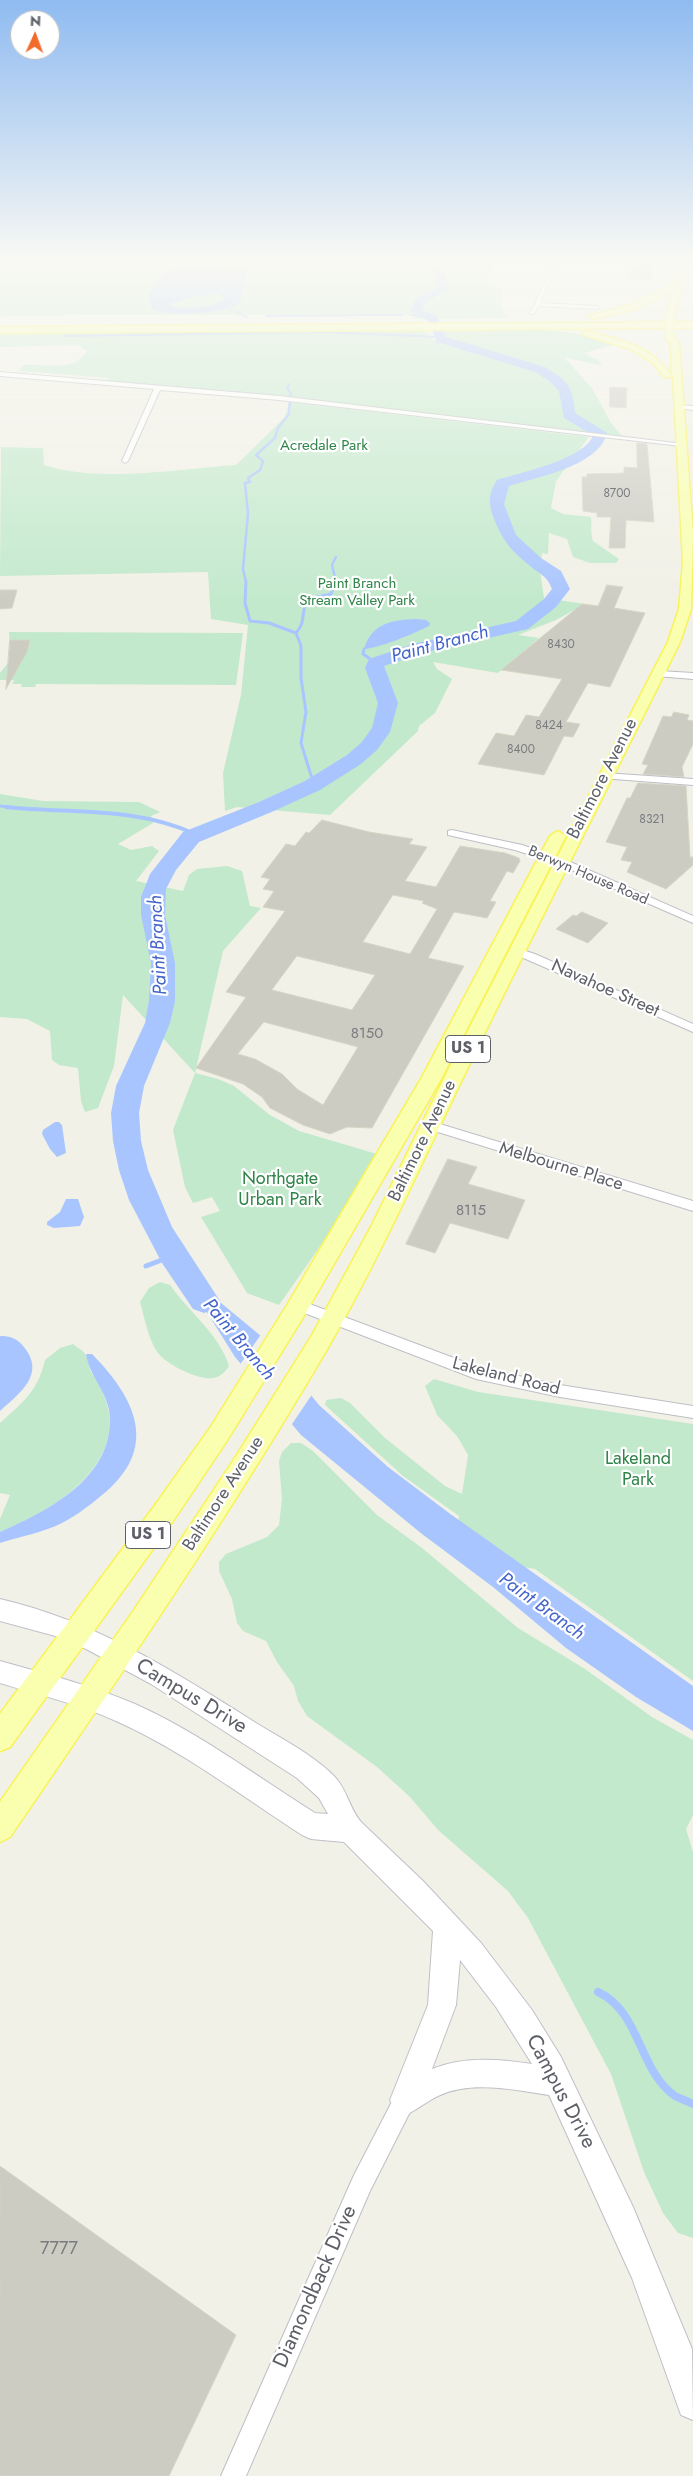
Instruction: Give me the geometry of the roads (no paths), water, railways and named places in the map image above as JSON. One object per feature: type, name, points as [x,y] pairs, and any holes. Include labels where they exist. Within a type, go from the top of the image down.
[{"type":"main road","name":"Baltimore Avenue","points":[[668,376],[669,438]]},
{"type":"main road","name":"Baltimore Avenue","points":[[573,807],[600,770],[659,674],[690,600],[688,482],[682,467],[677,376]]},
{"type":"main road","points":[[680,418],[693,431]]},
{"type":"main road","points":[[669,438],[680,441],[693,439]]},
{"type":"main road","points":[[682,467],[693,449]]},
{"type":"main road","name":"Baltimore Avenue","points":[[610,736],[663,634],[672,607]]},
{"type":"main road","name":"Baltimore Avenue","points":[[0,1737],[218,1435],[299,1305],[431,1079],[555,859],[600,770]]},
{"type":"main road","name":"Baltimore Avenue","points":[[0,1827],[90,1698],[242,1468],[306,1365],[383,1225],[516,951],[555,859],[564,825]]},
{"type":"main road","name":"Campus Drive","points":[[0,1610],[37,1618],[119,1654],[196,1698],[326,1785],[350,1829],[365,1841],[447,1925],[507,1998],[557,2082],[576,2117],[657,2296],[693,2403]]},
{"type":"main road","points":[[0,1672],[90,1698],[127,1713],[176,1739],[311,1826],[350,1829]]},
{"type":"main road","points":[[405,2100],[442,2005],[445,1989],[447,1925]]},
{"type":"main road","points":[[405,2100],[435,2082],[462,2075],[518,2076],[557,2082]]},
{"type":"street","points":[[17,376],[288,399],[610,437],[669,438]]},
{"type":"street","points":[[125,461],[158,388]]},
{"type":"street","points":[[679,407],[693,408]]},
{"type":"street","points":[[659,674],[693,676]]},
{"type":"street","points":[[600,770],[693,782]]},
{"type":"street","name":"Berwyn House Road","points":[[452,833],[510,845],[555,859],[693,920]]},
{"type":"street","name":"Navahoe Street","points":[[516,951],[693,1028]]},
{"type":"street","name":"Melbourne Place","points":[[430,1125],[693,1206]]},
{"type":"street","name":"Lakeland Road","points":[[299,1305],[476,1374],[560,1391],[693,1412]]},
{"type":"street","name":"Diamondback Drive","points":[[233,2476],[362,2183],[405,2100]]},
{"type":"water","points":[[398,620],[426,620],[430,623],[429,626],[406,637],[364,649],[372,633],[378,628]]},
{"type":"water","points":[[55,1122],[59,1122],[62,1125],[66,1153],[57,1157],[42,1134],[43,1130]]},
{"type":"water","points":[[66,1199],[78,1199],[84,1217],[80,1226],[54,1228],[47,1225],[47,1222],[60,1212]]},
{"type":"water","points":[[180,1269],[267,1341],[319,1405],[388,1467],[449,1513],[693,1686],[693,1731],[636,1697],[566,1648],[493,1587],[422,1534],[301,1435],[235,1357]]},
{"type":"water","points":[[0,1336],[7,1336],[19,1341],[30,1357],[32,1366],[28,1382],[0,1411]]},
{"type":"water","points":[[86,1354],[92,1354],[109,1373],[122,1391],[131,1410],[136,1428],[135,1446],[129,1464],[116,1482],[73,1517],[37,1533],[0,1543],[0,1532],[39,1513],[77,1487],[92,1471],[103,1453],[109,1433],[109,1410],[104,1395],[90,1369]]},
{"type":"waterway","name":"Paint Branch","points":[[204,1301],[188,1280],[157,1228],[133,1170],[127,1141],[125,1113],[130,1086],[153,1034],[162,1001],[163,963],[153,915],[154,889],[167,866],[191,837],[289,797],[334,773],[354,760],[370,746],[380,732],[384,711],[388,703],[374,668],[376,663],[419,648],[522,625],[550,603],[561,589],[555,575],[535,562],[509,537],[496,504],[502,483],[560,465],[576,458],[598,442],[600,433],[569,415],[565,389],[550,376]]},
{"type":"waterway","points":[[114,382],[219,391]]},
{"type":"waterway","points":[[289,384],[287,388],[291,394],[290,403]]},
{"type":"waterway","points":[[233,392],[267,395]]},
{"type":"waterway","points":[[246,582],[243,569],[248,514],[245,483],[250,482],[248,478],[260,470],[263,461],[256,455],[275,438],[278,428],[289,414],[290,401]]},
{"type":"waterway","points":[[336,557],[332,565],[336,581]]},
{"type":"waterway","points":[[296,633],[303,620],[304,608],[308,599],[331,594],[336,581]]},
{"type":"waterway","points":[[246,582],[245,603],[250,621],[269,623],[296,633]]},
{"type":"waterway","points":[[296,633],[301,646],[301,678],[306,712],[301,743],[314,785]]},
{"type":"waterway","points":[[364,649],[363,654],[376,663]]},
{"type":"waterway","points":[[0,806],[14,808]]},
{"type":"waterway","points":[[6,807],[14,808]]},
{"type":"waterway","points":[[14,808],[125,815],[172,825],[195,834]]},
{"type":"waterway","points":[[146,1266],[172,1256]]},
{"type":"waterway","points":[[598,1992],[612,2001],[623,2013],[632,2027],[653,2072],[663,2085],[675,2096],[693,2104]]},
{"type":"park label","name":"Acredale Park","points":[[324,446]]},
{"type":"park label","name":"Paint Branch Stream Valley Park","points":[[357,592]]},
{"type":"park label","name":"Northgate Urban Park","points":[[280,1190]]},
{"type":"park label","name":"Lakeland Park","points":[[638,1470]]}]
